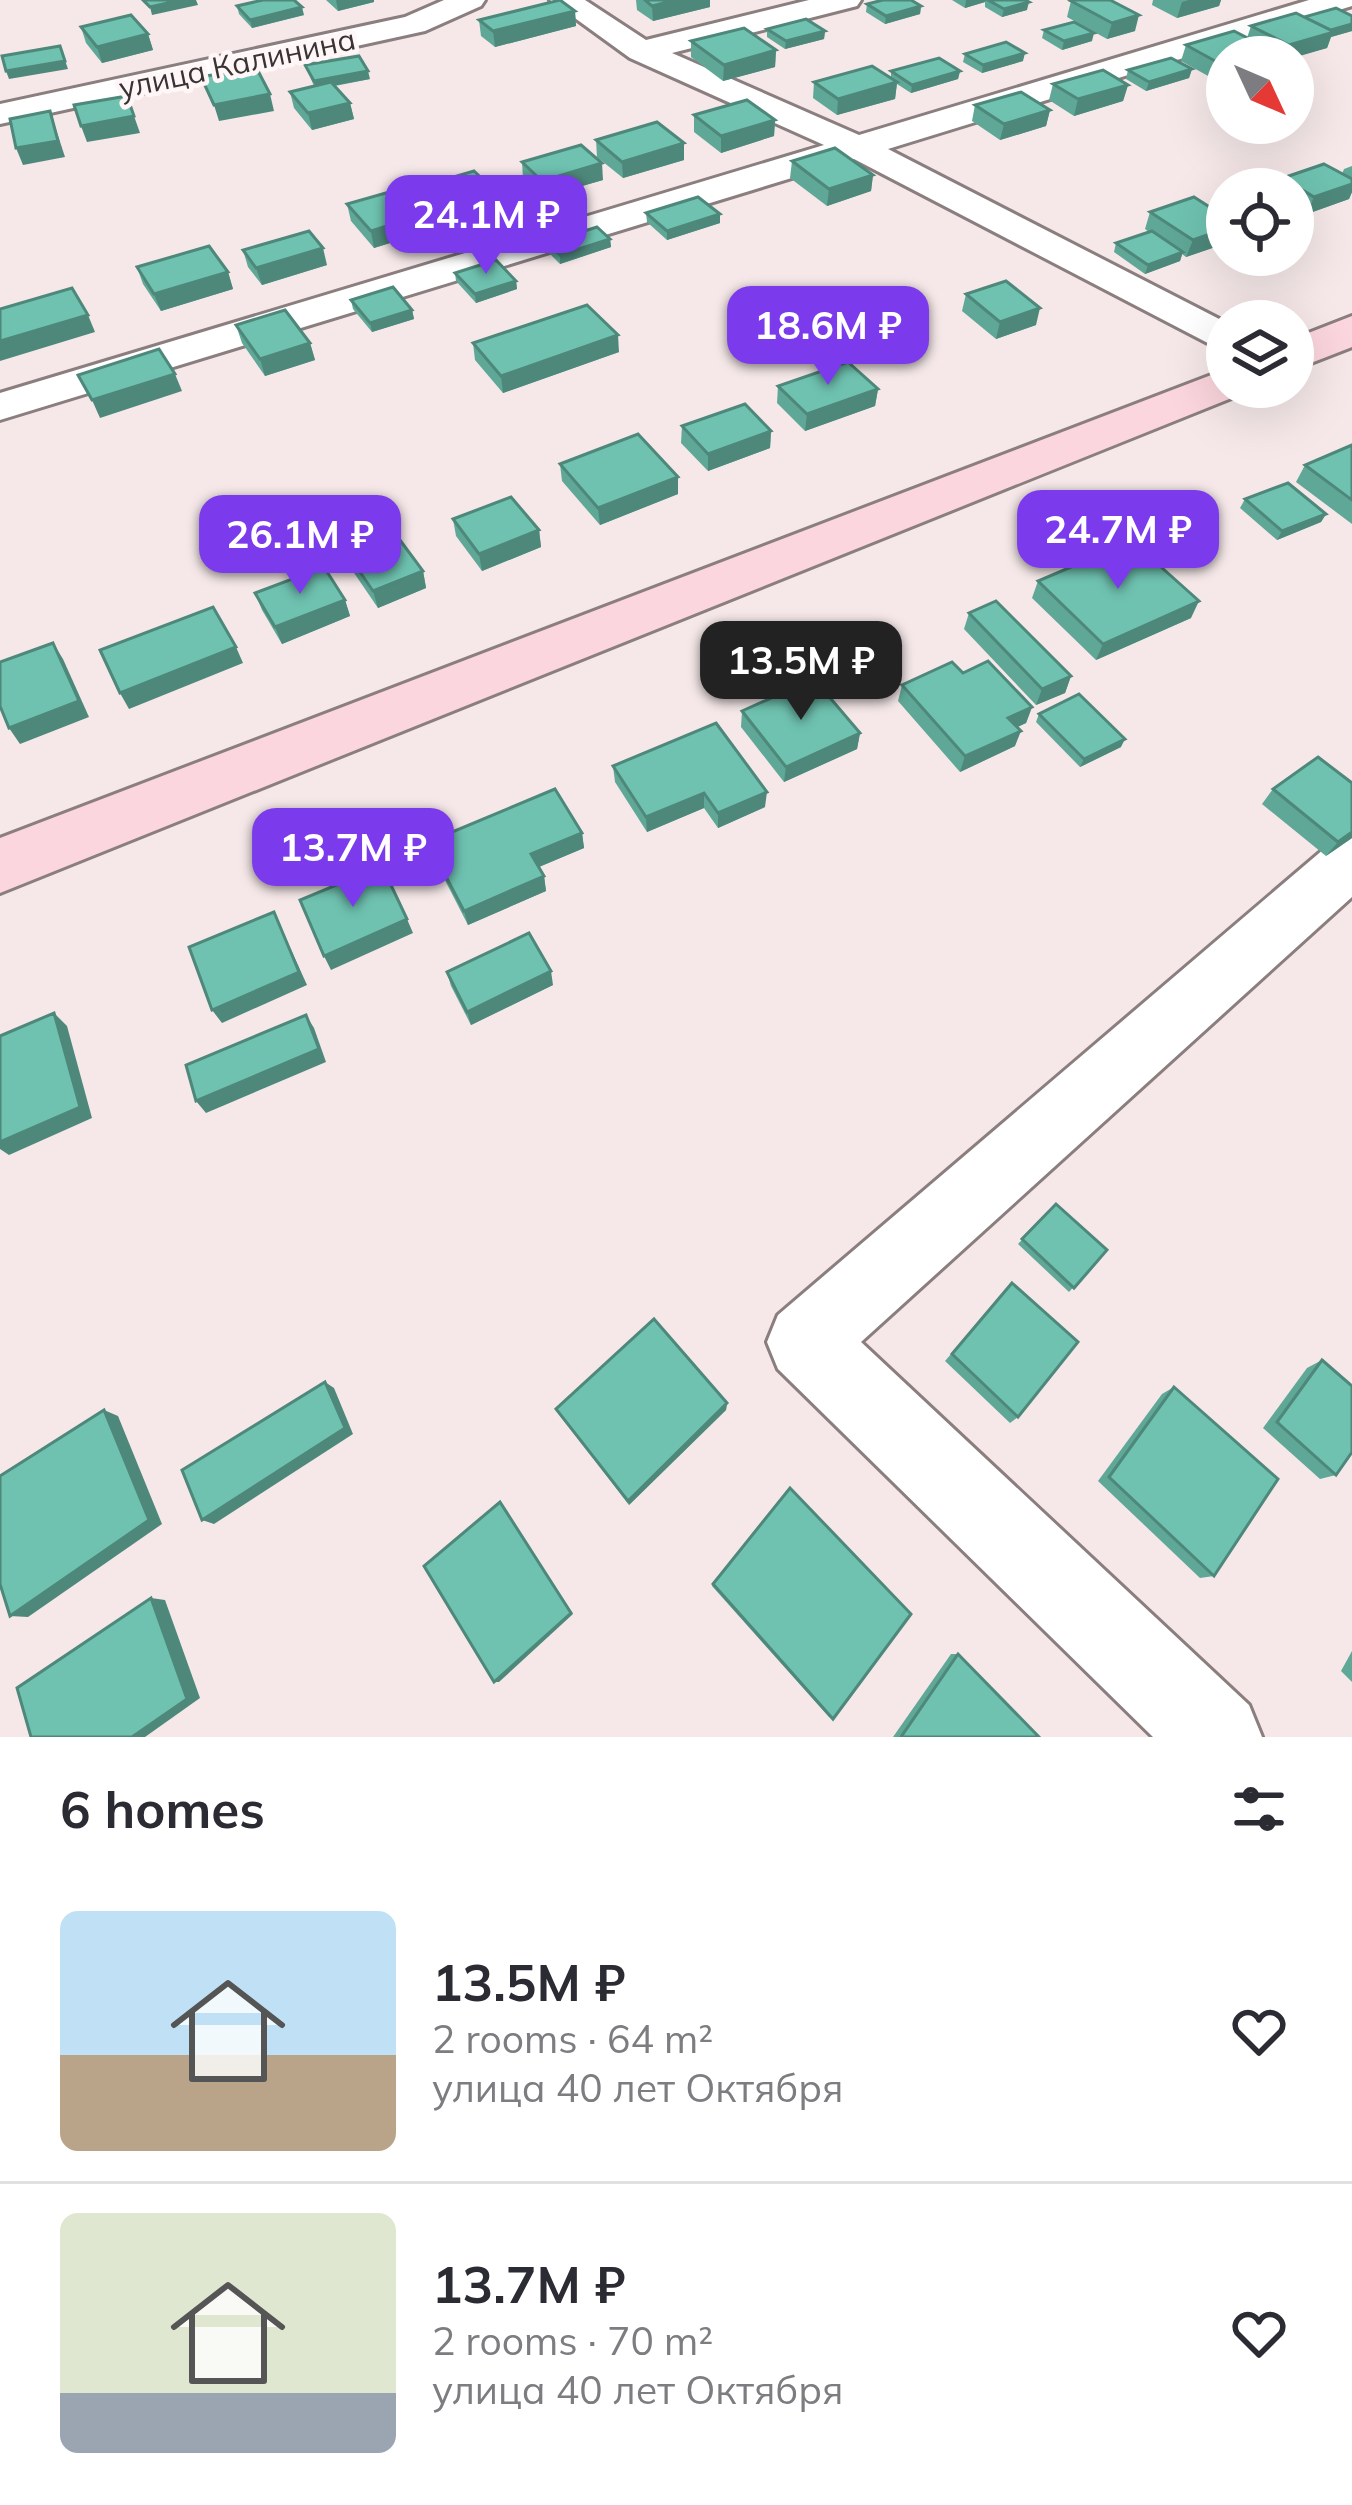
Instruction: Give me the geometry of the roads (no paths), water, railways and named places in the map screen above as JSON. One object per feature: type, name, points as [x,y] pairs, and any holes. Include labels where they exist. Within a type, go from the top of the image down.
[{"type":"street","name":"улица Калинина","points":[[0,114],[414,24],[470,0]]},
{"type":"street","points":[[565,0],[641,51],[861,149],[1206,329]]},
{"type":"street","points":[[641,51],[846,0]]},
{"type":"street","points":[[0,406],[1341,0]]},
{"type":"street","points":[[1314,347],[1352,330]]},
{"type":"street","points":[[0,866],[1206,390]]},
{"type":"street","points":[[1217,1737],[805,1342],[1352,860]]}]
